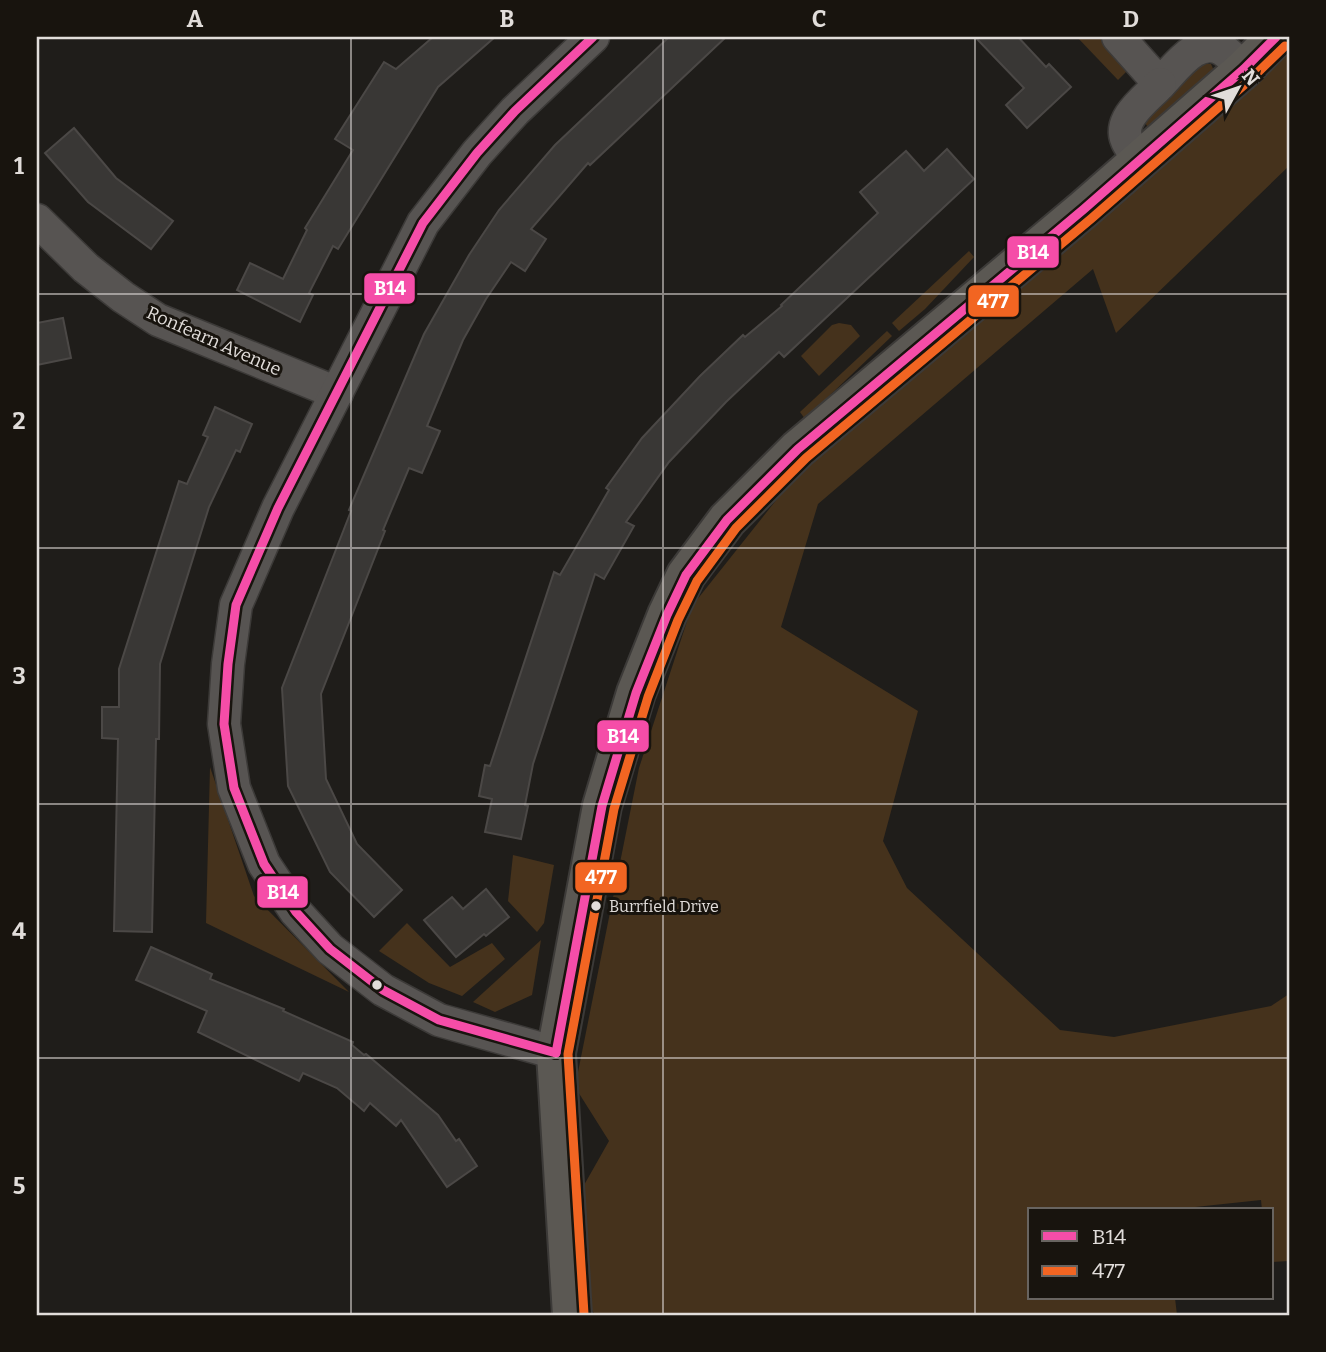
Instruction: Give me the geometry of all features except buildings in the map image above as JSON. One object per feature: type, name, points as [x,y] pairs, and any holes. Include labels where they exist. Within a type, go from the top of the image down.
[{"type":"main road","points":[[572,1315],[556,1053],[602,806],[636,693],[686,575],[726,520],[797,449],[914,354],[1140,161],[1276,37]]},
{"type":"street","points":[[556,1053],[439,1020],[383,990],[330,949],[296,912],[264,864],[234,788],[225,724],[228,664],[236,605],[278,509],[424,223],[477,153],[515,111],[593,37]]},
{"type":"street","points":[[1118,37],[1160,85]]},
{"type":"street","points":[[1140,161],[1126,140],[1124,127],[1131,114],[1197,47],[1209,45],[1222,49],[1244,69]]},
{"type":"street","name":"Ronfearn Avenue","points":[[37,220],[86,268],[158,320],[337,393]]},
{"type":"shaded area","points":[[1077,37],[1104,37],[1131,67],[1118,80]]},
{"type":"shaded area","points":[[1289,44],[1289,166],[1116,333],[1093,269],[818,504],[781,627],[918,711],[883,841],[907,888],[1060,1030],[1114,1037],[1271,1006],[1289,994],[1289,1261],[1274,1262],[1274,1208],[1262,1208],[1261,1200],[1186,1208],[1028,1208],[1028,1300],[1175,1300],[1177,1315],[595,1315],[578,1287],[575,1201],[609,1141],[575,1087],[639,768],[692,606],[789,484],[966,325]]},
{"type":"shaded area","points":[[1211,64],[1215,73],[1150,130],[1145,123],[1147,117],[1194,70]]},
{"type":"shaded area","points":[[969,251],[974,257],[925,309],[899,331],[892,323]]},
{"type":"shaded area","points":[[832,325],[851,325],[860,336],[819,376],[801,356]]},
{"type":"shaded area","points":[[887,331],[892,336],[805,419],[800,412]]},
{"type":"shaded area","points":[[210,767],[254,896],[349,992],[206,923]]},
{"type":"shaded area","points":[[513,855],[554,865],[544,923],[537,932],[508,901]]},
{"type":"shaded area","points":[[407,923],[450,967],[492,943],[505,959],[462,996],[429,983],[379,951]]},
{"type":"shaded area","points":[[541,940],[532,995],[495,1012],[473,1002]]},
{"type":"transit line","name":"B14","points":[[556,1053],[439,1020],[383,990],[330,949],[296,912],[264,864],[234,788],[224,724],[236,605],[278,508],[423,223],[477,153],[515,111],[593,37]]},
{"type":"transit line","name":"B14","points":[[556,1053],[602,806],[636,693],[686,575],[727,520],[798,449],[1084,209],[1244,69],[1276,37]]},
{"type":"transit line","name":"477","points":[[584,1314],[568,1054],[614,809],[648,697],[678,620],[697,581],[736,528],[806,458],[1092,218],[1285,46]]},
{"type":"place","name":"Burrfield Drive","points":[[596,906]]}]
